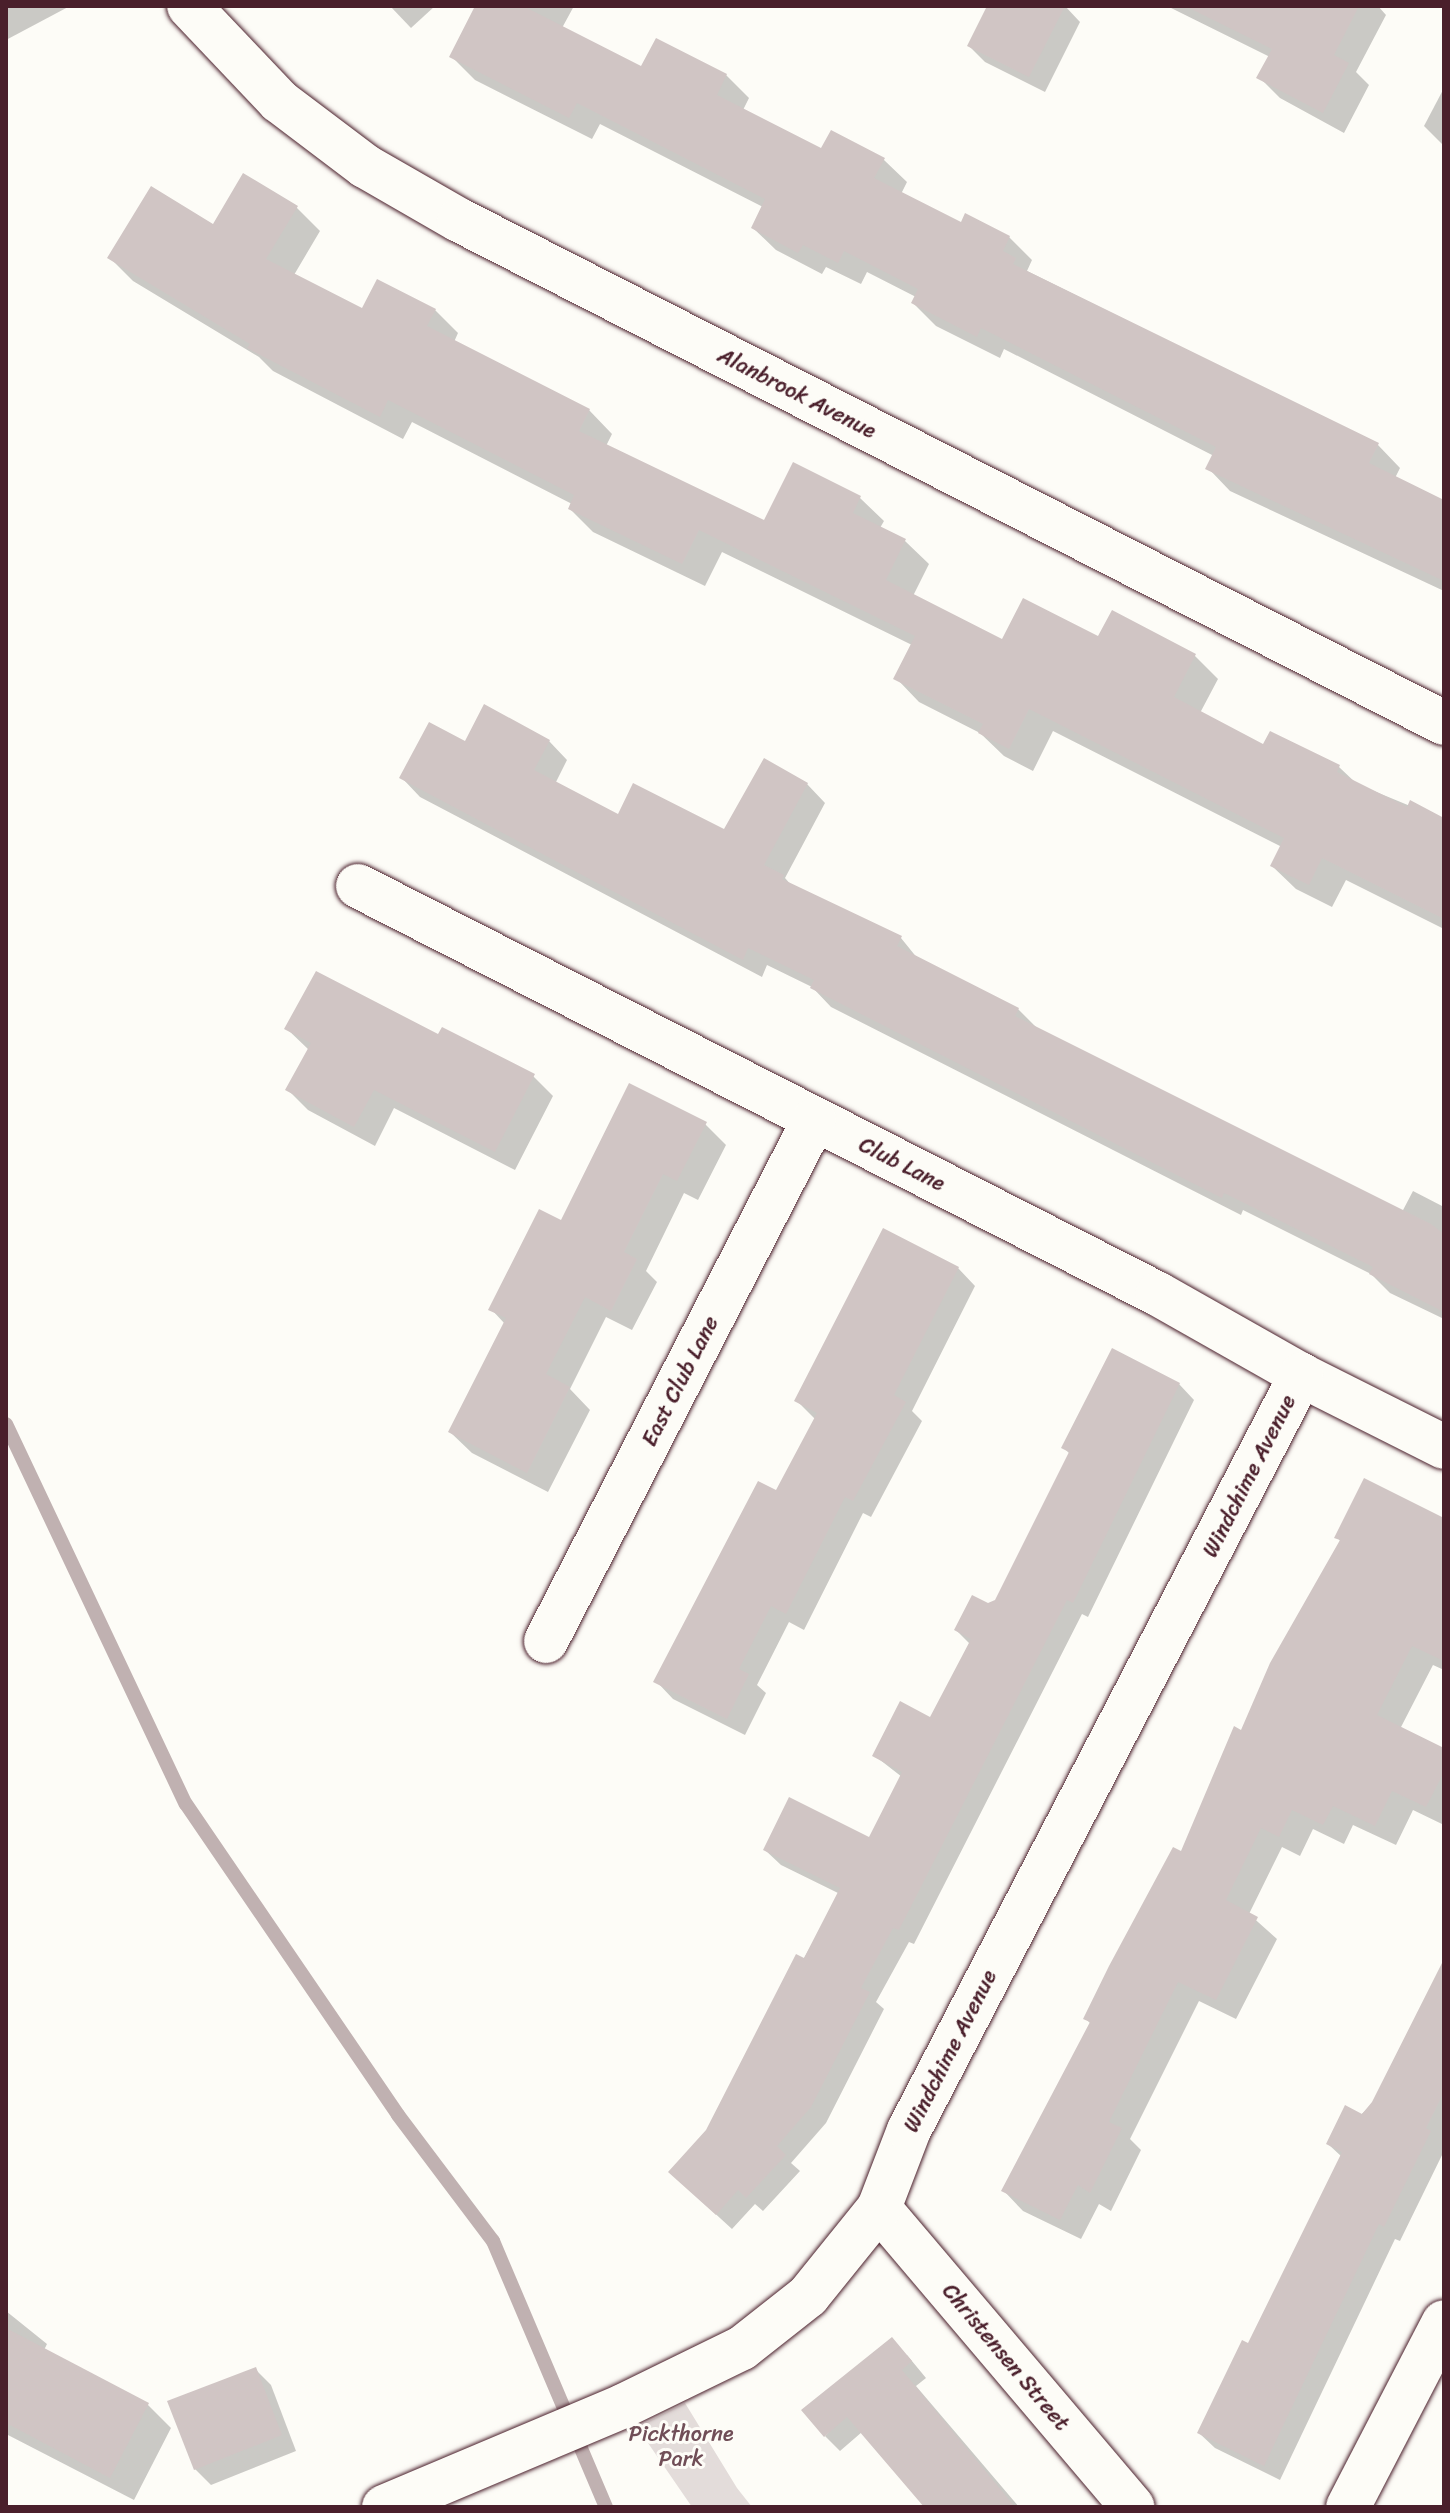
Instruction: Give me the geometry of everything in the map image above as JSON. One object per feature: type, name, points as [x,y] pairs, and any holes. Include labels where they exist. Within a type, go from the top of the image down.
[{"type":"street","name":"Alanbrook Avenue","points":[[189,6],[279,101],[365,166],[459,220],[1444,723]]},
{"type":"street","name":"Club Lane","points":[[358,886],[1158,1294],[1301,1375],[1444,1447]]},
{"type":"street","name":"East Club Lane","points":[[546,1641],[814,1120]]},
{"type":"street","name":"Windchime Avenue","points":[[384,2507],[593,2418],[742,2348],[808,2296],[879,2208],[909,2130],[1301,1375]]},
{"type":"street","name":"Christensen Street","points":[[879,2208],[1133,2507]]},
{"type":"street","points":[[1348,2507],[1444,2322]]},
{"type":"green space","name":"Pickthorne Park","points":[[685,2403],[752,2507],[692,2507],[637,2427]]},
{"type":"building","points":[[475,6],[523,6],[641,66],[656,38],[727,74],[717,95],[821,148],[831,130],[885,158],[874,178],[961,222],[965,213],[1010,236],[1003,251],[1016,258],[1013,264],[1379,443],[1369,463],[1444,500],[1444,581],[1205,469],[1216,447],[981,328],[977,337],[911,303],[918,289],[844,251],[838,263],[803,245],[798,253],[751,228],[765,199],[577,103],[569,118],[449,57]]},
{"type":"building","points":[[987,6],[1065,6],[1029,77],[967,46]]},
{"type":"building","points":[[1185,6],[1359,6],[1334,55],[1349,63],[1323,113],[1256,78],[1272,49]]},
{"type":"building","points":[[243,173],[298,206],[266,259],[362,308],[377,279],[436,309],[427,326],[590,409],[579,431],[764,520],[793,462],[861,496],[853,513],[906,539],[886,580],[1002,639],[1023,598],[1098,636],[1112,610],[1196,654],[1174,697],[1263,744],[1270,731],[1340,765],[1337,772],[1407,807],[1410,800],[1444,818],[1444,919],[1322,858],[1309,885],[1270,866],[1284,838],[1029,709],[1009,749],[978,733],[983,724],[893,679],[915,636],[699,530],[682,564],[568,509],[574,495],[388,400],[380,417],[247,348],[250,344],[107,258],[151,186],[213,224]]},
{"type":"building","points":[[484,704],[550,740],[534,770],[618,814],[633,783],[724,829],[764,758],[808,783],[764,865],[784,875],[782,879],[902,936],[897,946],[1019,1008],[1015,1016],[1431,1224],[1444,1234],[1444,1312],[1369,1274],[1373,1267],[1224,1193],[1222,1198],[810,988],[814,980],[748,948],[743,960],[399,778],[429,722],[465,741]]},
{"type":"building","points":[[316,971],[438,1034],[442,1027],[535,1074],[495,1152],[374,1090],[354,1127],[285,1090],[311,1043],[284,1029]]},
{"type":"building","points":[[629,1083],[707,1122],[677,1181],[663,1174],[624,1252],[637,1259],[611,1311],[585,1297],[546,1374],[570,1387],[527,1473],[448,1432],[506,1318],[488,1310],[539,1209],[561,1220]]},
{"type":"building","points":[[883,1228],[959,1267],[894,1395],[906,1402],[853,1501],[845,1497],[786,1614],[771,1606],[739,1669],[749,1674],[727,1719],[653,1682],[758,1481],[776,1490],[817,1413],[794,1401]]},
{"type":"building","points":[[1112,1348],[1180,1383],[1073,1603],[1067,1600],[899,1930],[893,1928],[861,1988],[870,1992],[811,2107],[777,2146],[786,2155],[746,2198],[738,2190],[716,2215],[668,2172],[706,2130],[796,1954],[804,1958],[840,1888],[763,1850],[789,1797],[869,1837],[902,1772],[872,1756],[900,1701],[930,1717],[971,1639],[954,1630],[972,1595],[988,1603],[995,1600],[1069,1452],[1061,1448]]},
{"type":"building","points":[[1364,1478],[1444,1518],[1444,1661],[1412,1646],[1377,1715],[1444,1748],[1444,1772],[1426,1807],[1392,1791],[1375,1826],[1333,1806],[1323,1825],[1292,1810],[1279,1837],[1261,1828],[1226,1900],[1258,1917],[1216,2000],[1178,1982],[1109,2122],[1122,2128],[1090,2193],[1078,2185],[1060,2220],[1001,2191],[1090,2022],[1083,2019],[1109,1966],[1173,1847],[1181,1851],[1234,1726],[1241,1730],[1270,1663],[1340,1540],[1334,1538]]},
{"type":"building","points":[[1444,1959],[1444,2092],[1426,2128],[1431,2131],[1384,2227],[1379,2224],[1264,2466],[1197,2433],[1242,2340],[1248,2343],[1342,2152],[1326,2144],[1345,2105],[1362,2114],[1372,2102]]},
{"type":"building","points":[[6,2328],[149,2403],[110,2478],[6,2423]]},
{"type":"building","points":[[892,2337],[912,2361],[902,2370],[1015,2507],[924,2507],[847,2417],[824,2437],[801,2410]]},
{"type":"building","points":[[256,2367],[282,2435],[194,2470],[167,2401]]},
{"type":"waterway","points":[[6,1424],[186,1804],[398,2115],[493,2241],[606,2507]]}]
